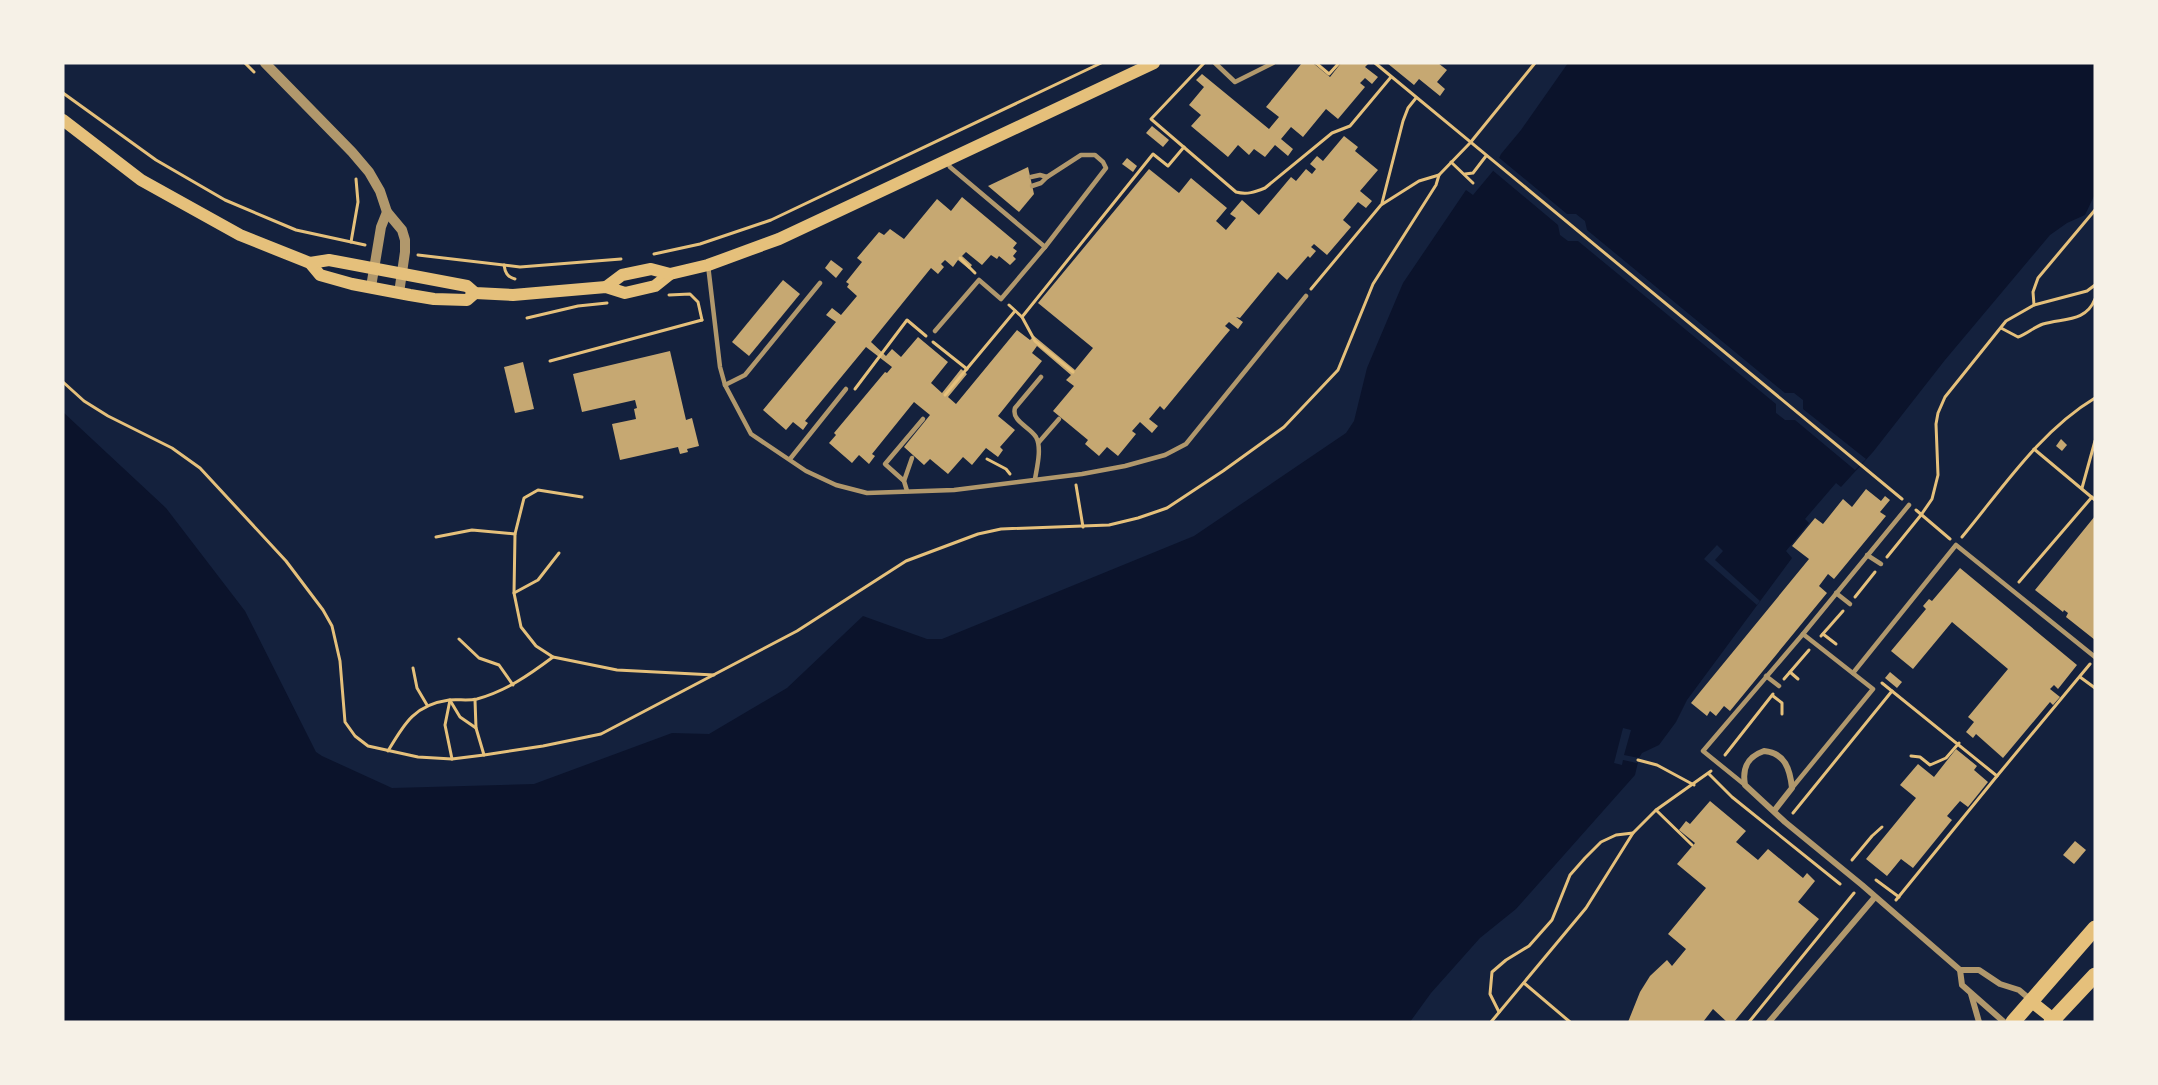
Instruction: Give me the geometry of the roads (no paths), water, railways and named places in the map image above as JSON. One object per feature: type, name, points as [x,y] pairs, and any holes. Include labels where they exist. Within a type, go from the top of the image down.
[{"type":"highway","points":[[2013,1022],[2095,928]]},
{"type":"highway","points":[[2054,1021],[2095,975]]},
{"type":"main road","points":[[309,263],[329,260],[467,286],[475,293],[513,295],[606,286],[625,292],[655,286],[670,274],[708,265],[779,239],[1154,63]]},
{"type":"main road","points":[[63,120],[141,180],[240,235],[309,263],[320,275],[352,284],[434,299],[467,300],[475,293]]},
{"type":"main road","points":[[606,286],[622,275],[651,269],[670,274]]},
{"type":"main road","points":[[2032,1002],[2054,1021]]},
{"type":"street","points":[[266,63],[352,152],[369,172],[380,191],[387,212],[402,230],[405,252],[399,293]]},
{"type":"street","points":[[371,287],[381,226],[387,212]]},
{"type":"street","points":[[1774,811],[1792,788],[1787,766],[1780,756],[1764,751],[1751,758],[1744,768],[1744,785],[1785,822],[1960,970],[1979,970],[2000,984],[2019,990],[2032,1002]]},
{"type":"street","points":[[1769,1022],[1875,897]]},
{"type":"street","points":[[1960,970],[1962,985],[2004,1022]]},
{"type":"street","points":[[1971,994],[1979,1022]]},
{"type":"lane","points":[[1215,63],[1235,82],[1273,63]]},
{"type":"lane","points":[[935,331],[979,280],[1001,299],[1045,247],[1106,168],[1095,155],[1081,155],[1041,183],[1032,186]]},
{"type":"lane","points":[[947,161],[950,167],[1045,247]]},
{"type":"lane","points":[[1031,177],[1040,175],[1047,177]]},
{"type":"lane","points":[[708,265],[716,345],[725,385],[751,434],[806,471],[851,490],[867,493],[954,490],[1074,475],[1125,466],[1165,455],[1186,444],[1306,296]]},
{"type":"lane","points":[[725,385],[745,375],[820,283]]},
{"type":"lane","points":[[1039,442],[1034,434],[1016,418],[1014,412],[1041,377]]},
{"type":"lane","points":[[790,459],[846,389]]},
{"type":"lane","points":[[907,491],[904,481],[885,464],[923,419]]},
{"type":"lane","points":[[1035,479],[1039,442],[1059,419]]},
{"type":"lane","points":[[904,481],[912,458]]},
{"type":"lane","points":[[1744,785],[1703,751],[1909,505]]},
{"type":"lane","points":[[1853,673],[1956,545],[2095,657]]},
{"type":"lane","points":[[1867,555],[1881,564]]},
{"type":"lane","points":[[1836,592],[1850,604]]},
{"type":"lane","points":[[1792,788],[1873,689],[1803,634]]},
{"type":"lane","points":[[1766,676],[1779,686]]},
{"type":"water","points":[[1568,63],[2095,63],[2095,194],[2085,215],[2067,223],[2050,235],[1945,360],[1873,452],[1841,487],[1836,483],[1805,519],[1809,523],[1786,551],[1792,558],[1687,700],[1676,722],[1659,745],[1642,753],[1635,775],[1516,909],[1480,938],[1431,993],[1410,1022],[63,1022],[63,412],[166,508],[245,611],[316,752],[392,788],[534,784],[672,733],[709,734],[787,688],[863,616],[927,639],[942,639],[1194,536],[1346,433],[1354,421],[1367,368],[1403,283],[1466,190],[1473,195],[1493,171],[1501,154],[1521,130]]}]
